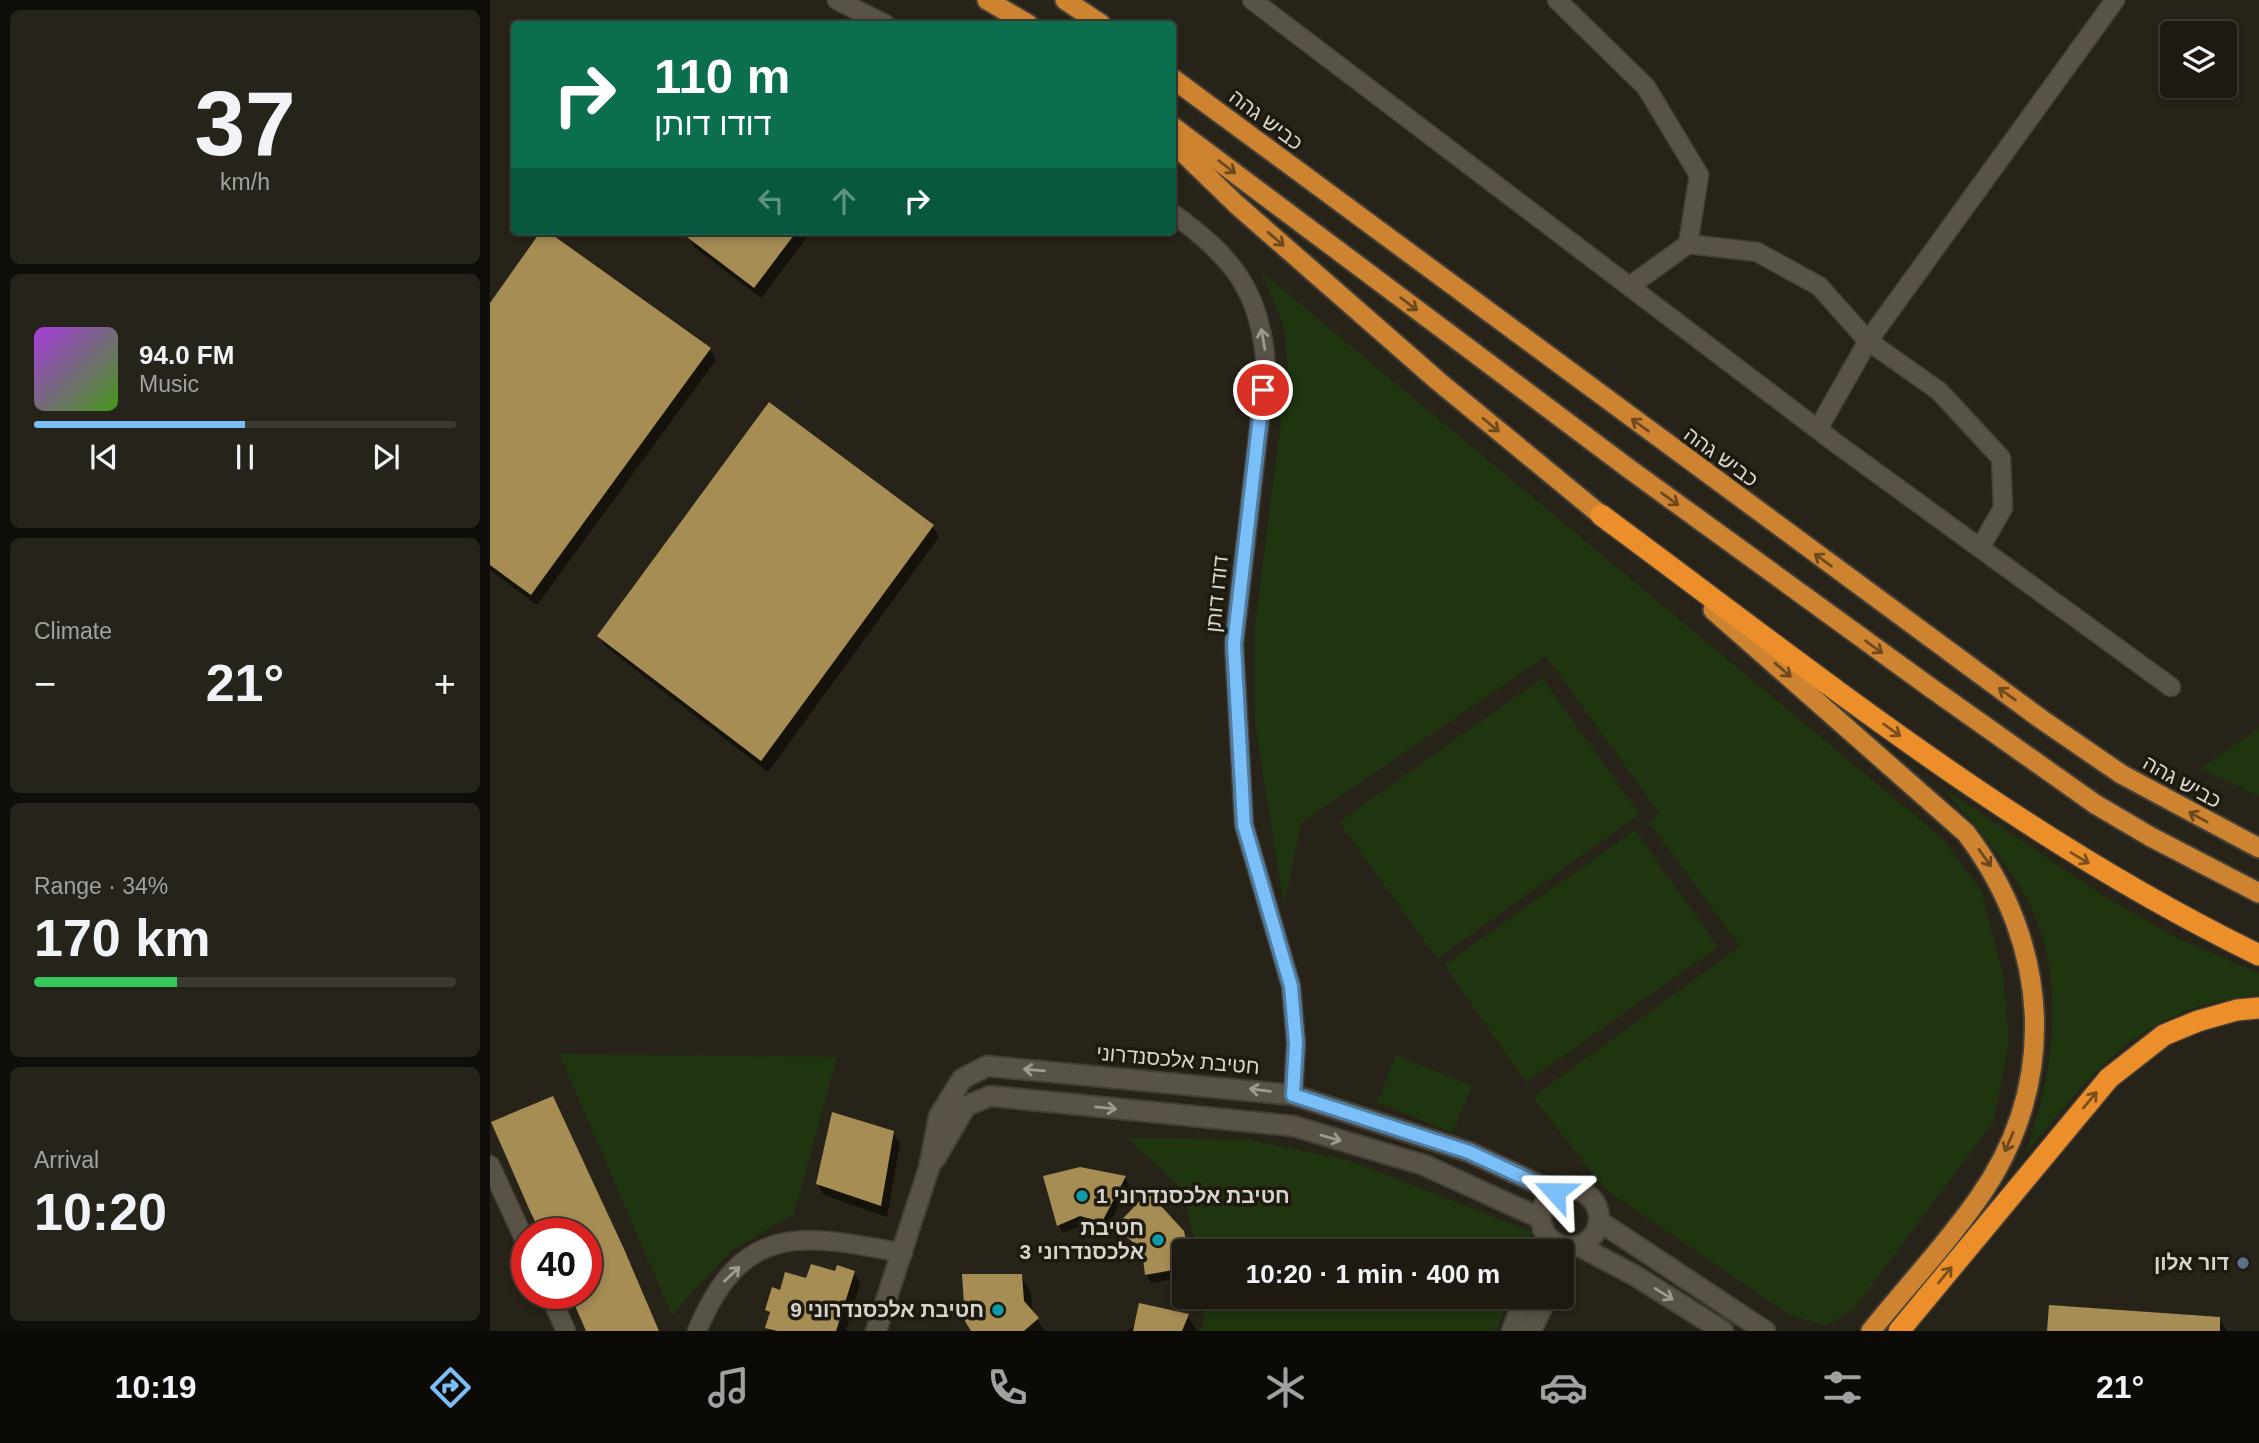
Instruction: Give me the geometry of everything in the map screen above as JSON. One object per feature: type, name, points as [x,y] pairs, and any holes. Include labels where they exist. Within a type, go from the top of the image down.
[{"type":"highway","points":[[987,0],[1023,21]]},
{"type":"highway","points":[[1065,0],[1096,21]]},
{"type":"highway","name":"כביש גהה","points":[[1176,81],[2041,719],[2121,774],[2259,848]]},
{"type":"highway","points":[[1176,129],[1639,476],[2095,804],[2173,849],[2259,893]]},
{"type":"highway","points":[[1176,146],[1236,204],[1438,382],[1601,514],[1940,807],[1966,833],[1989,863],[2004,891],[2029,964],[2036,1005],[2030,1083],[2005,1152],[1980,1197],[1871,1331]]},
{"type":"highway","points":[[1601,514],[2006,812],[2128,887],[2259,955]]},
{"type":"highway","points":[[1900,1330],[2109,1078],[2164,1035],[2224,1013],[2259,1009]]},
{"type":"highway","points":[[1855,1331],[1909,1284]]},
{"type":"street","points":[[838,0],[879,21]]},
{"type":"street","points":[[1252,0],[1818,429],[2171,687]]},
{"type":"street","points":[[1557,0],[1646,87],[1699,174],[1688,244]]},
{"type":"street","points":[[1818,429],[1868,341],[2115,0]]},
{"type":"street","name":"דודו דותן","points":[[1176,215],[1224,256],[1245,281],[1255,302],[1265,341],[1266,367],[1234,644],[1244,825],[1291,986],[1296,1043],[1293,1095]]},
{"type":"street","points":[[1629,286],[1688,244],[1757,252],[1819,286],[1868,341],[1939,391],[2001,458],[2003,508],[1980,548]]},
{"type":"street","name":"חטיבת אלכסנדרוני","points":[[877,1331],[929,1168],[939,1116],[962,1079],[987,1066],[1293,1095],[1469,1152],[1555,1192]]},
{"type":"street","name":"חטיבת אלכסנדרוני","points":[[929,1168],[966,1106],[990,1096],[1293,1126],[1424,1165],[1542,1235]]},
{"type":"street","points":[[490,1165],[515,1218]]},
{"type":"street","points":[[1542,1235],[1547,1199],[1555,1192],[1575,1189],[1585,1193],[1597,1208],[1599,1221],[1594,1235],[1574,1250]]},
{"type":"street","points":[[1599,1221],[1765,1331]]},
{"type":"street","points":[[697,1331],[712,1294],[759,1248],[808,1238],[903,1253]]},
{"type":"street","points":[[1574,1253],[1625,1270],[1723,1331]]},
{"type":"street","points":[[556,1309],[566,1331]]},
{"type":"street","points":[[1511,1331],[1519,1309]]},
{"type":"street","points":[[1531,1331],[1541,1309]]},
{"type":"green space","points":[[1262,272],[1942,838],[1981,890],[2003,976],[2009,1039],[1994,1121],[1854,1309],[1828,1325],[1791,1316],[1605,1189],[1533,1097],[1740,946],[1648,821],[1660,814],[1546,656],[1301,823],[1284,905],[1255,723],[1255,626],[1288,366],[1284,327]]},
{"type":"green space","points":[[1542,678],[1640,814],[1437,959],[1339,822]]},
{"type":"green space","points":[[2259,728],[2259,796],[2200,769]]},
{"type":"green space","points":[[1943,788],[2107,898],[2175,937],[2259,973],[2259,995],[2217,1002],[2182,1013],[2151,1028],[2124,1047],[2099,1070],[2025,1154],[2043,1091],[2049,1057],[2052,990],[2047,957],[2038,925],[2024,894],[1986,839]]},
{"type":"green space","points":[[1635,830],[1718,947],[1526,1082],[1444,965]]},
{"type":"green space","points":[[559,1054],[837,1057],[794,1214],[732,1250],[672,1315]]},
{"type":"green space","points":[[1396,1055],[1472,1086],[1452,1133],[1377,1102]]},
{"type":"green space","points":[[1127,1138],[1244,1139],[1348,1160],[1533,1232],[1530,1239],[1194,1239],[1183,1190]]},
{"type":"green space","points":[[1203,1309],[1505,1309],[1497,1331],[1200,1331],[1204,1321]]},
{"type":"building","points":[[538,235],[553,235],[711,348],[531,595],[490,565],[490,303]]},
{"type":"building","points":[[684,235],[794,235],[754,288]]},
{"type":"building","points":[[769,402],[934,525],[761,761],[597,636]]},
{"type":"building","points":[[553,1096],[659,1331],[586,1331],[576,1309],[602,1309],[602,1218],[533,1218],[491,1122]]},
{"type":"building","points":[[832,1112],[894,1131],[881,1206],[816,1184]]},
{"type":"building","name":"חטיבת אלכסנדרוני 1","points":[[1080,1167],[1126,1176],[1102,1222],[1080,1216],[1057,1226],[1043,1176]]},
{"type":"building","name":"חטיבת אלכסנדרוני 3","points":[[1148,1192],[1184,1231],[1186,1239],[1172,1239],[1172,1270],[1145,1275],[1142,1250],[1115,1227]]},
{"type":"building","points":[[811,1264],[835,1271],[837,1265],[855,1271],[836,1331],[777,1331],[765,1328],[770,1312],[765,1310],[772,1287],[780,1290],[785,1272],[806,1278]]},
{"type":"building","name":"חטיבת אלכסנדרוני 9","points":[[962,1274],[1022,1274],[1024,1301],[1039,1318],[1024,1331],[971,1331],[965,1321]]},
{"type":"building","points":[[1139,1303],[1189,1314],[1182,1331],[1133,1331]]},
{"type":"building","points":[[2049,1305],[2220,1317],[2220,1331],[2047,1331]]},
{"type":"place","name":"חטיבת אלכסנדרוני 1","points":[[1082,1196]]},
{"type":"place","name":"חטיבת אלכסנדרוני 3","points":[[1158,1240]]},
{"type":"place","name":"דור אלון","points":[[2243,1263]]},
{"type":"place","name":"חטיבת אלכסנדרוני 9","points":[[998,1310]]},
{"type":"route","points":[[1263,390],[1234,644],[1244,825],[1291,986],[1296,1043],[1293,1095],[1469,1152],[1555,1192]]}]
